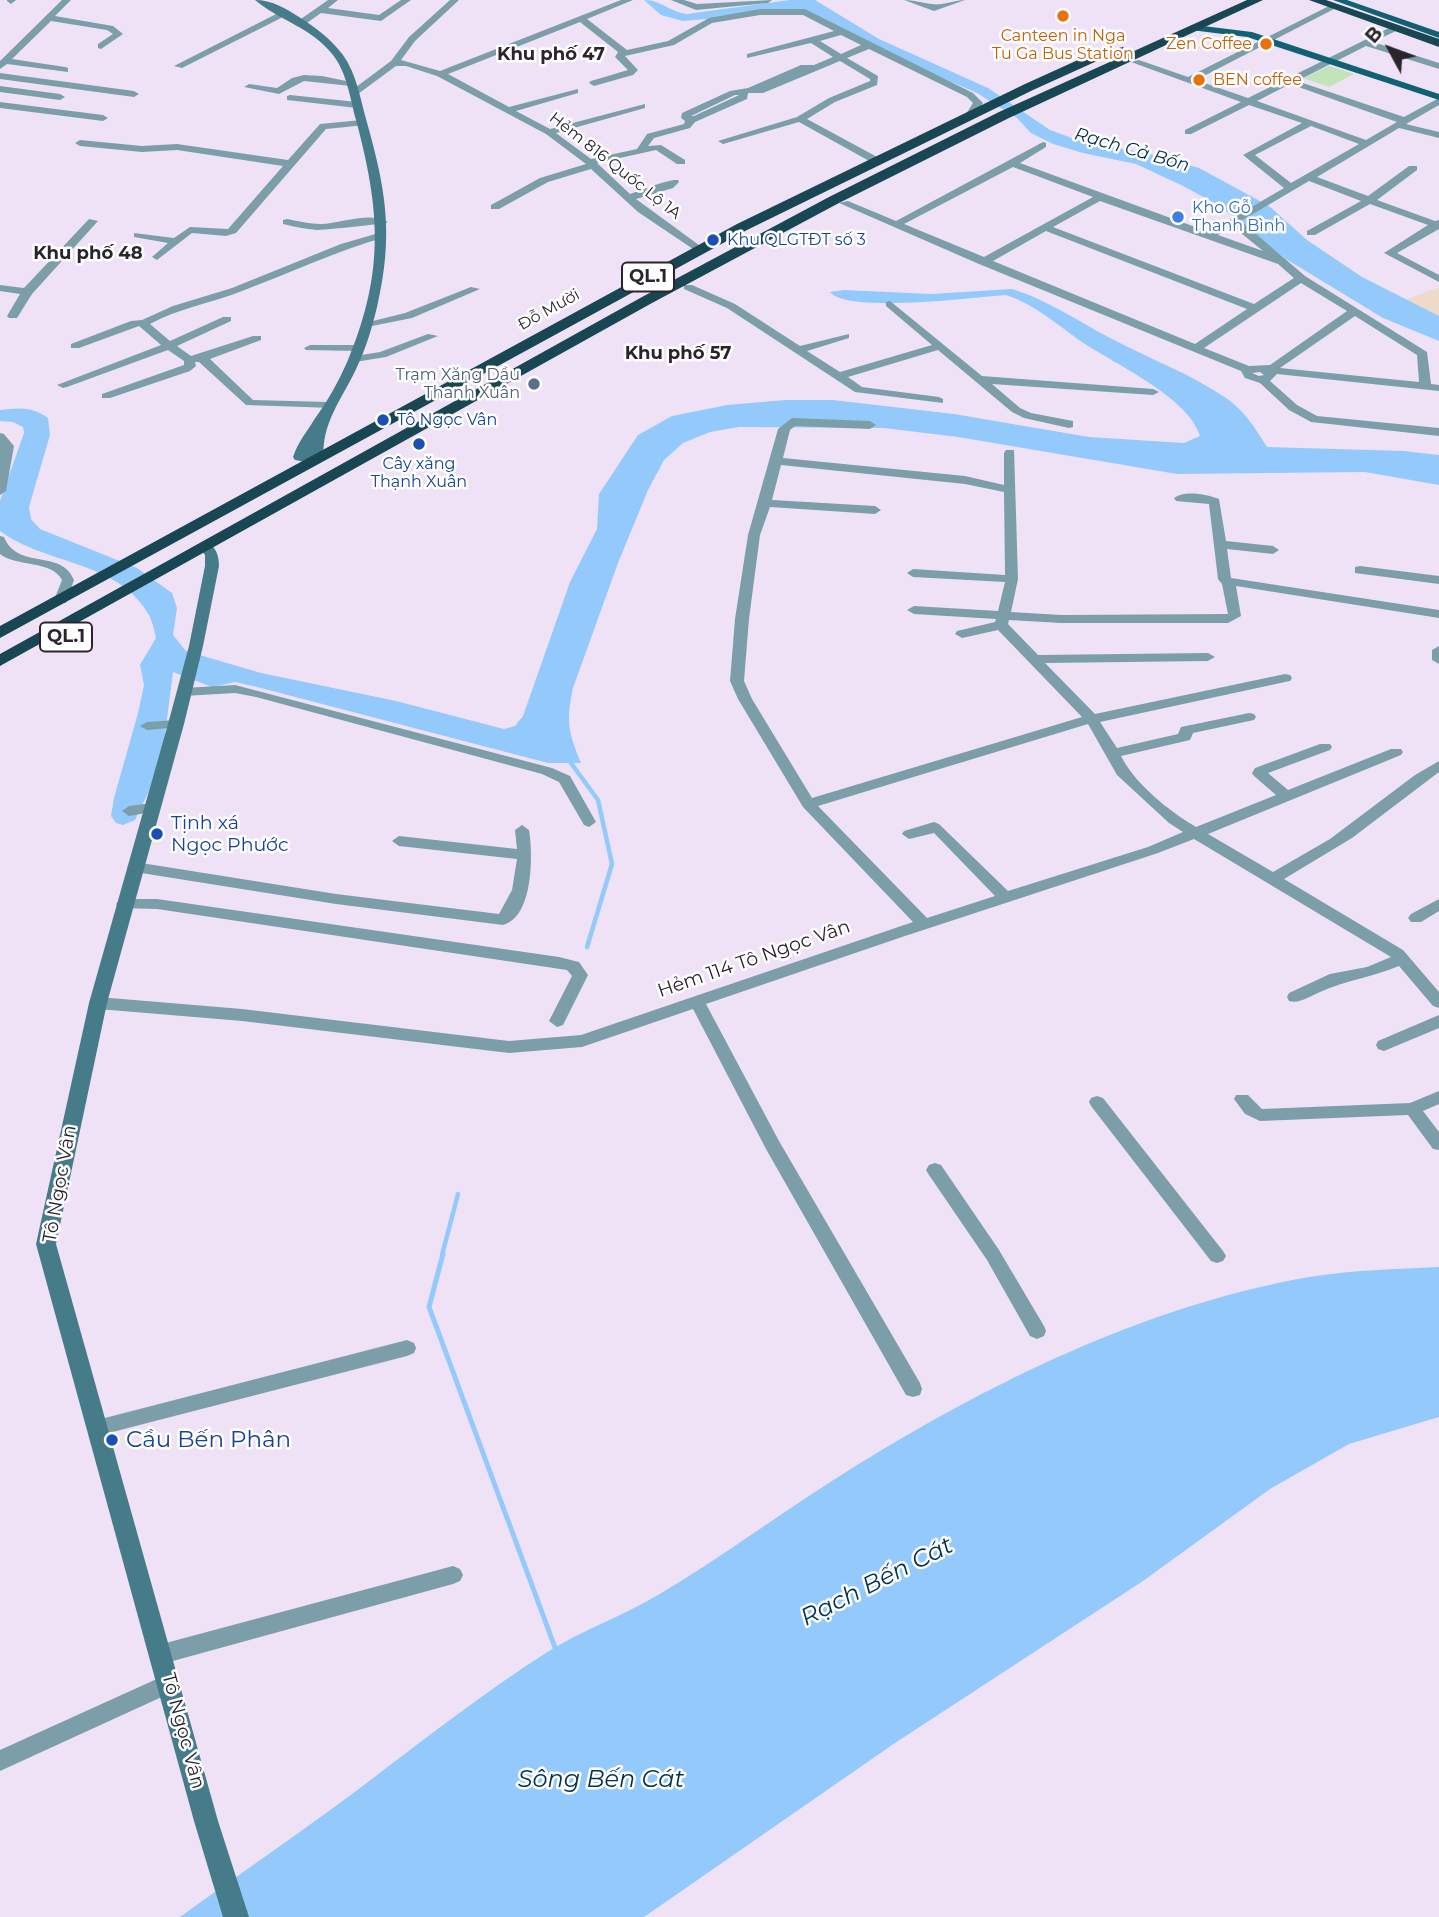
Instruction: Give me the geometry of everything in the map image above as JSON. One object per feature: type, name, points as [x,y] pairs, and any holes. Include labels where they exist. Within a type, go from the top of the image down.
[{"type":"highway","name":"QL.1","points":[[999,113],[1135,56],[1233,6],[1256,0]]},
{"type":"highway","points":[[1315,0],[1333,2],[1395,28],[1439,37]]},
{"type":"highway","points":[[1353,0],[1439,37]]},
{"type":"highway","name":"QL.1","points":[[999,113],[1135,56],[1178,41],[1189,31],[1233,6]]},
{"type":"highway","name":"Đỗ Mười","points":[[153,569],[209,550],[333,469],[699,250],[971,114],[999,113]]},
{"type":"highway","name":"Đỗ Mười","points":[[153,569],[294,472],[333,469],[688,287],[999,113]]},
{"type":"highway","name":"Đỗ Mười","points":[[333,469],[705,256],[865,173],[999,113]]},
{"type":"highway","name":"Đỗ Mười","points":[[333,469],[658,294],[839,202]]},
{"type":"highway","name":"QL.1","points":[[0,645],[153,569]]},
{"type":"highway","name":"QL.1","points":[[0,661],[153,569]]},
{"type":"highway","name":"QL.1","points":[[0,633],[61,600],[116,589]]},
{"type":"highway","name":"QL.1","points":[[0,673],[116,589]]},
{"type":"main road","points":[[260,0],[301,23],[339,56],[353,88],[372,161],[383,222],[368,324],[357,353],[329,406],[304,440],[294,472],[333,469]]},
{"type":"main road","points":[[1333,2],[1439,37]]},
{"type":"main road","points":[[1233,6],[1248,34]]},
{"type":"main road","points":[[1189,31],[1248,34],[1439,99]]},
{"type":"main road","points":[[321,420],[323,425],[315,447],[333,469]]},
{"type":"main road","name":"Tô Ngọc Vân","points":[[209,550],[196,646],[185,687],[141,810],[135,867],[98,1003],[46,1244],[162,1654],[206,1821],[236,1917]]},
{"type":"street","points":[[2,64],[67,0]]},
{"type":"street","points":[[301,23],[334,0]]},
{"type":"street","points":[[320,10],[381,18],[407,0]]},
{"type":"street","points":[[249,87],[279,91],[289,80],[302,77],[353,88],[394,63],[412,39],[455,0]]},
{"type":"street","points":[[440,74],[629,0]]},
{"type":"street","points":[[675,0],[696,7],[768,0]]},
{"type":"street","points":[[908,0],[934,8],[961,0]]},
{"type":"street","points":[[1189,80],[1333,2]]},
{"type":"street","points":[[58,8],[94,17]]},
{"type":"street","points":[[594,83],[633,70],[618,56],[671,43],[709,21],[760,12],[806,12],[867,46],[970,95],[978,103],[971,114]]},
{"type":"street","points":[[179,65],[284,13]]},
{"type":"street","points":[[49,18],[110,28],[119,34],[101,46]]},
{"type":"street","points":[[581,19],[626,53]]},
{"type":"street","points":[[1188,132],[1395,28]]},
{"type":"street","points":[[750,56],[842,32]]},
{"type":"street","points":[[723,141],[800,119],[823,104],[874,83],[875,78],[812,40]]},
{"type":"street","points":[[1366,43],[1439,66]]},
{"type":"street","points":[[641,150],[650,136],[687,126],[691,120],[686,118],[685,114],[733,93],[748,92],[753,87],[804,67],[812,67],[867,46]]},
{"type":"street","points":[[0,47],[17,48]]},
{"type":"street","points":[[1135,56],[1189,80],[1367,143]]},
{"type":"street","name":"Hẻm 816 Quốc Lộ 1A","points":[[394,63],[407,63],[440,74],[511,109],[549,132],[592,164],[627,198],[699,250]]},
{"type":"street","points":[[2,64],[65,70]]},
{"type":"street","points":[[0,76],[134,93]]},
{"type":"street","points":[[1289,81],[1439,135]]},
{"type":"street","points":[[0,89],[60,97]]},
{"type":"street","points":[[511,109],[575,91]]},
{"type":"street","points":[[290,98],[357,105]]},
{"type":"street","points":[[1209,236],[1439,99]]},
{"type":"street","points":[[0,105],[103,118]]},
{"type":"street","points":[[549,132],[642,106]]},
{"type":"street","points":[[800,119],[875,160]]},
{"type":"street","points":[[157,257],[190,230],[226,233],[232,231],[323,126],[362,123]]},
{"type":"street","points":[[1291,188],[1248,155],[1310,123]]},
{"type":"street","points":[[80,143],[142,149],[177,148],[292,164]]},
{"type":"street","points":[[895,225],[1043,145]]},
{"type":"street","points":[[495,207],[544,180],[641,150],[664,148],[681,162]]},
{"type":"street","points":[[1012,163],[1285,263]]},
{"type":"street","points":[[1311,233],[1370,200],[1413,168]]},
{"type":"street","points":[[1307,177],[1438,225]]},
{"type":"street","points":[[627,198],[669,186],[674,182]]},
{"type":"street","points":[[983,262],[1098,198],[1106,198]]},
{"type":"street","points":[[839,202],[1248,370],[1439,388]]},
{"type":"street","points":[[1238,218],[1240,227],[1301,278],[1423,354],[1425,386]]},
{"type":"street","points":[[13,316],[27,292],[93,221]]},
{"type":"street","points":[[287,222],[320,227],[352,222],[383,222]]},
{"type":"street","points":[[1438,225],[1389,253],[1439,279]]},
{"type":"street","points":[[1046,228],[1254,308]]},
{"type":"street","points":[[138,236],[175,241]]},
{"type":"street","points":[[75,346],[238,289],[334,249],[382,236]]},
{"type":"street","points":[[1196,348],[1301,278]]},
{"type":"street","points":[[688,287],[731,306],[853,386],[868,393],[939,401]]},
{"type":"street","points":[[0,288],[27,292]]},
{"type":"street","points":[[368,324],[408,316],[475,289]]},
{"type":"street","points":[[890,304],[1016,410],[1028,416],[1069,424]]},
{"type":"street","points":[[1266,373],[1356,310]]},
{"type":"street","points":[[63,385],[168,346],[228,318]]},
{"type":"street","points":[[144,323],[168,346],[189,360],[257,338]]},
{"type":"street","points":[[310,348],[382,355],[432,336]]},
{"type":"street","points":[[799,350],[845,336]]},
{"type":"street","points":[[840,376],[940,346]]},
{"type":"street","points":[[202,358],[250,403],[329,406]]},
{"type":"street","points":[[106,396],[186,369],[190,366],[189,360]]},
{"type":"street","points":[[1266,373],[1283,401],[1301,414],[1315,419],[1439,432]]},
{"type":"street","points":[[977,379],[1153,392]]},
{"type":"street","points":[[870,425],[792,422],[785,429],[754,535],[737,681],[808,804],[924,924]]},
{"type":"street","points":[[0,437],[8,446],[0,491]]},
{"type":"street","points":[[1002,621],[1012,579],[1010,453]]},
{"type":"street","points":[[776,461],[965,480],[1010,490]]},
{"type":"street","points":[[914,610],[1002,621],[1228,620],[1234,616],[1235,610],[1228,582],[1224,579],[1213,500],[1180,498]]},
{"type":"street","points":[[765,503],[875,510]]},
{"type":"street","points":[[0,540],[1,548],[11,556],[56,567],[65,573],[68,580],[61,600]]},
{"type":"street","points":[[1219,544],[1273,550]]},
{"type":"street","points":[[1360,570],[1439,580]]},
{"type":"street","points":[[913,573],[1012,579]]},
{"type":"street","points":[[1228,582],[1439,614]]},
{"type":"street","points":[[962,634],[1002,621]]},
{"type":"street","points":[[1002,621],[1032,659],[1091,718],[1122,772],[1174,820],[1398,954],[1439,1002]]},
{"type":"street","points":[[1439,650],[1439,660]]},
{"type":"street","points":[[1032,659],[1208,657]]},
{"type":"street","points":[[808,804],[1091,718],[1285,678]]},
{"type":"street","points":[[185,687],[235,689],[257,693],[548,771],[565,779],[589,822]]},
{"type":"street","points":[[1113,753],[1185,737],[1186,730],[1249,717]]},
{"type":"street","points":[[147,726],[172,725]]},
{"type":"street","points":[[1287,797],[1259,773],[1260,771],[1325,747]]},
{"type":"street","name":"Hẻm 114 Tô Ngọc Vân","points":[[98,1003],[242,1015],[509,1047],[582,1041],[696,1000],[1153,850],[1396,752]]},
{"type":"street","points":[[1273,878],[1308,861],[1371,817],[1416,779],[1439,766]]},
{"type":"street","points":[[909,834],[934,827],[939,830],[1005,897]]},
{"type":"street","points":[[135,867],[336,899],[503,920],[514,911],[526,855],[522,830]]},
{"type":"street","points":[[399,842],[526,855]]},
{"type":"street","points":[[124,904],[170,906],[559,962],[573,966],[580,975],[557,1021]]},
{"type":"street","points":[[1416,918],[1439,904]]},
{"type":"street","points":[[1295,997],[1336,978],[1370,972],[1402,959]]},
{"type":"street","points":[[696,1000],[803,1199],[913,1389]]},
{"type":"street","points":[[1384,1045],[1439,1021]]},
{"type":"street","points":[[1242,1099],[1251,1110],[1261,1115],[1313,1115],[1412,1109],[1439,1097]]},
{"type":"street","points":[[1097,1101],[1217,1256]]},
{"type":"street","points":[[1412,1109],[1439,1144]]},
{"type":"street","points":[[935,1170],[993,1255],[1037,1331]]},
{"type":"street","points":[[97,1428],[407,1348]]},
{"type":"street","points":[[162,1654],[453,1575]]},
{"type":"street","points":[[0,1761],[170,1683]]},
{"type":"shaded area","points":[[1439,287],[1439,316],[1405,300]]},
{"type":"green space","points":[[1329,66],[1354,74],[1329,87],[1303,78]]},
{"type":"water","points":[[644,0],[687,14],[790,0],[815,0],[879,39],[988,88],[1050,130],[1080,141],[1146,153],[1199,168],[1269,206],[1307,240],[1362,277],[1439,316],[1439,341],[1383,318],[1286,259],[1220,206],[1183,186],[1136,164],[1053,144],[1031,133],[1017,118],[977,93],[910,64],[806,10],[761,9],[718,18],[683,21],[661,15]]},
{"type":"water","points":[[1012,289],[1051,305],[1112,339],[1213,389],[1244,414],[1267,447],[1404,451],[1439,455],[1439,485],[1365,472],[1177,474],[958,437],[884,428],[739,427],[710,432],[683,443],[664,460],[648,490],[618,563],[573,688],[569,718],[573,743],[581,763],[548,763],[235,682],[212,687],[173,672],[164,742],[149,791],[135,820],[123,825],[116,823],[111,816],[144,685],[140,665],[156,638],[154,628],[149,615],[134,595],[118,582],[18,542],[0,531],[0,501],[24,433],[23,427],[13,422],[0,421],[0,410],[31,410],[48,418],[50,435],[29,507],[31,519],[40,529],[137,568],[172,593],[177,608],[173,635],[186,651],[261,673],[396,701],[504,729],[515,726],[523,716],[570,582],[597,529],[599,494],[638,435],[672,416],[727,405],[786,400],[833,400],[954,414],[1089,437],[1184,443],[1200,436],[1193,422],[1166,395],[1035,309],[1006,295],[885,303],[841,299],[830,292],[844,290],[931,294]]},
{"type":"water","name":"Sông Bến Cát","points":[[1439,1267],[1439,1417],[1349,1444],[1270,1489],[1143,1581],[895,1743],[644,1917],[180,1917],[480,1698],[549,1651],[658,1595],[846,1472],[955,1408],[1011,1379],[1127,1328],[1248,1290],[1325,1275]]},
{"type":"waterway","points":[[568,759],[598,800],[612,864],[587,947]]},
{"type":"waterway","points":[[442,1255],[458,1194]]},
{"type":"waterway","points":[[443,1254],[429,1307],[557,1653]]},
{"type":"place","name":"Canteen in Nga Tu Ga Bus Station","points":[[1063,16]]},
{"type":"place","name":"Zen Coffee","points":[[1266,44]]},
{"type":"place","name":"BEN coffee","points":[[1199,80]]},
{"type":"place","name":"Kho Gỗ Thanh Bình","points":[[1178,217]]},
{"type":"place","name":"Khu QLGTĐT số 3","points":[[713,240]]},
{"type":"place","name":"Trạm Xăng Dầu Thanh Xuân","points":[[534,384]]},
{"type":"place","name":"Tô Ngọc Vân","points":[[383,420]]},
{"type":"place","name":"Cây xăng Thạnh Xuân","points":[[419,444]]},
{"type":"place","name":"Tịnh xá Ngọc Phước","points":[[157,834]]},
{"type":"place","name":"Cầu Bến Phân","points":[[112,1440]]},
{"type":"district","name":"Khu phố 47","points":[[551,55]]},
{"type":"district","name":"Khu phố 48","points":[[88,254]]},
{"type":"district","name":"Khu phố 57","points":[[678,354]]},
{"type":"water label","name":"Rạch Cả Bốn","points":[[1132,150]]},
{"type":"water label","name":"Rạch Bến Cát","points":[[877,1582]]}]
